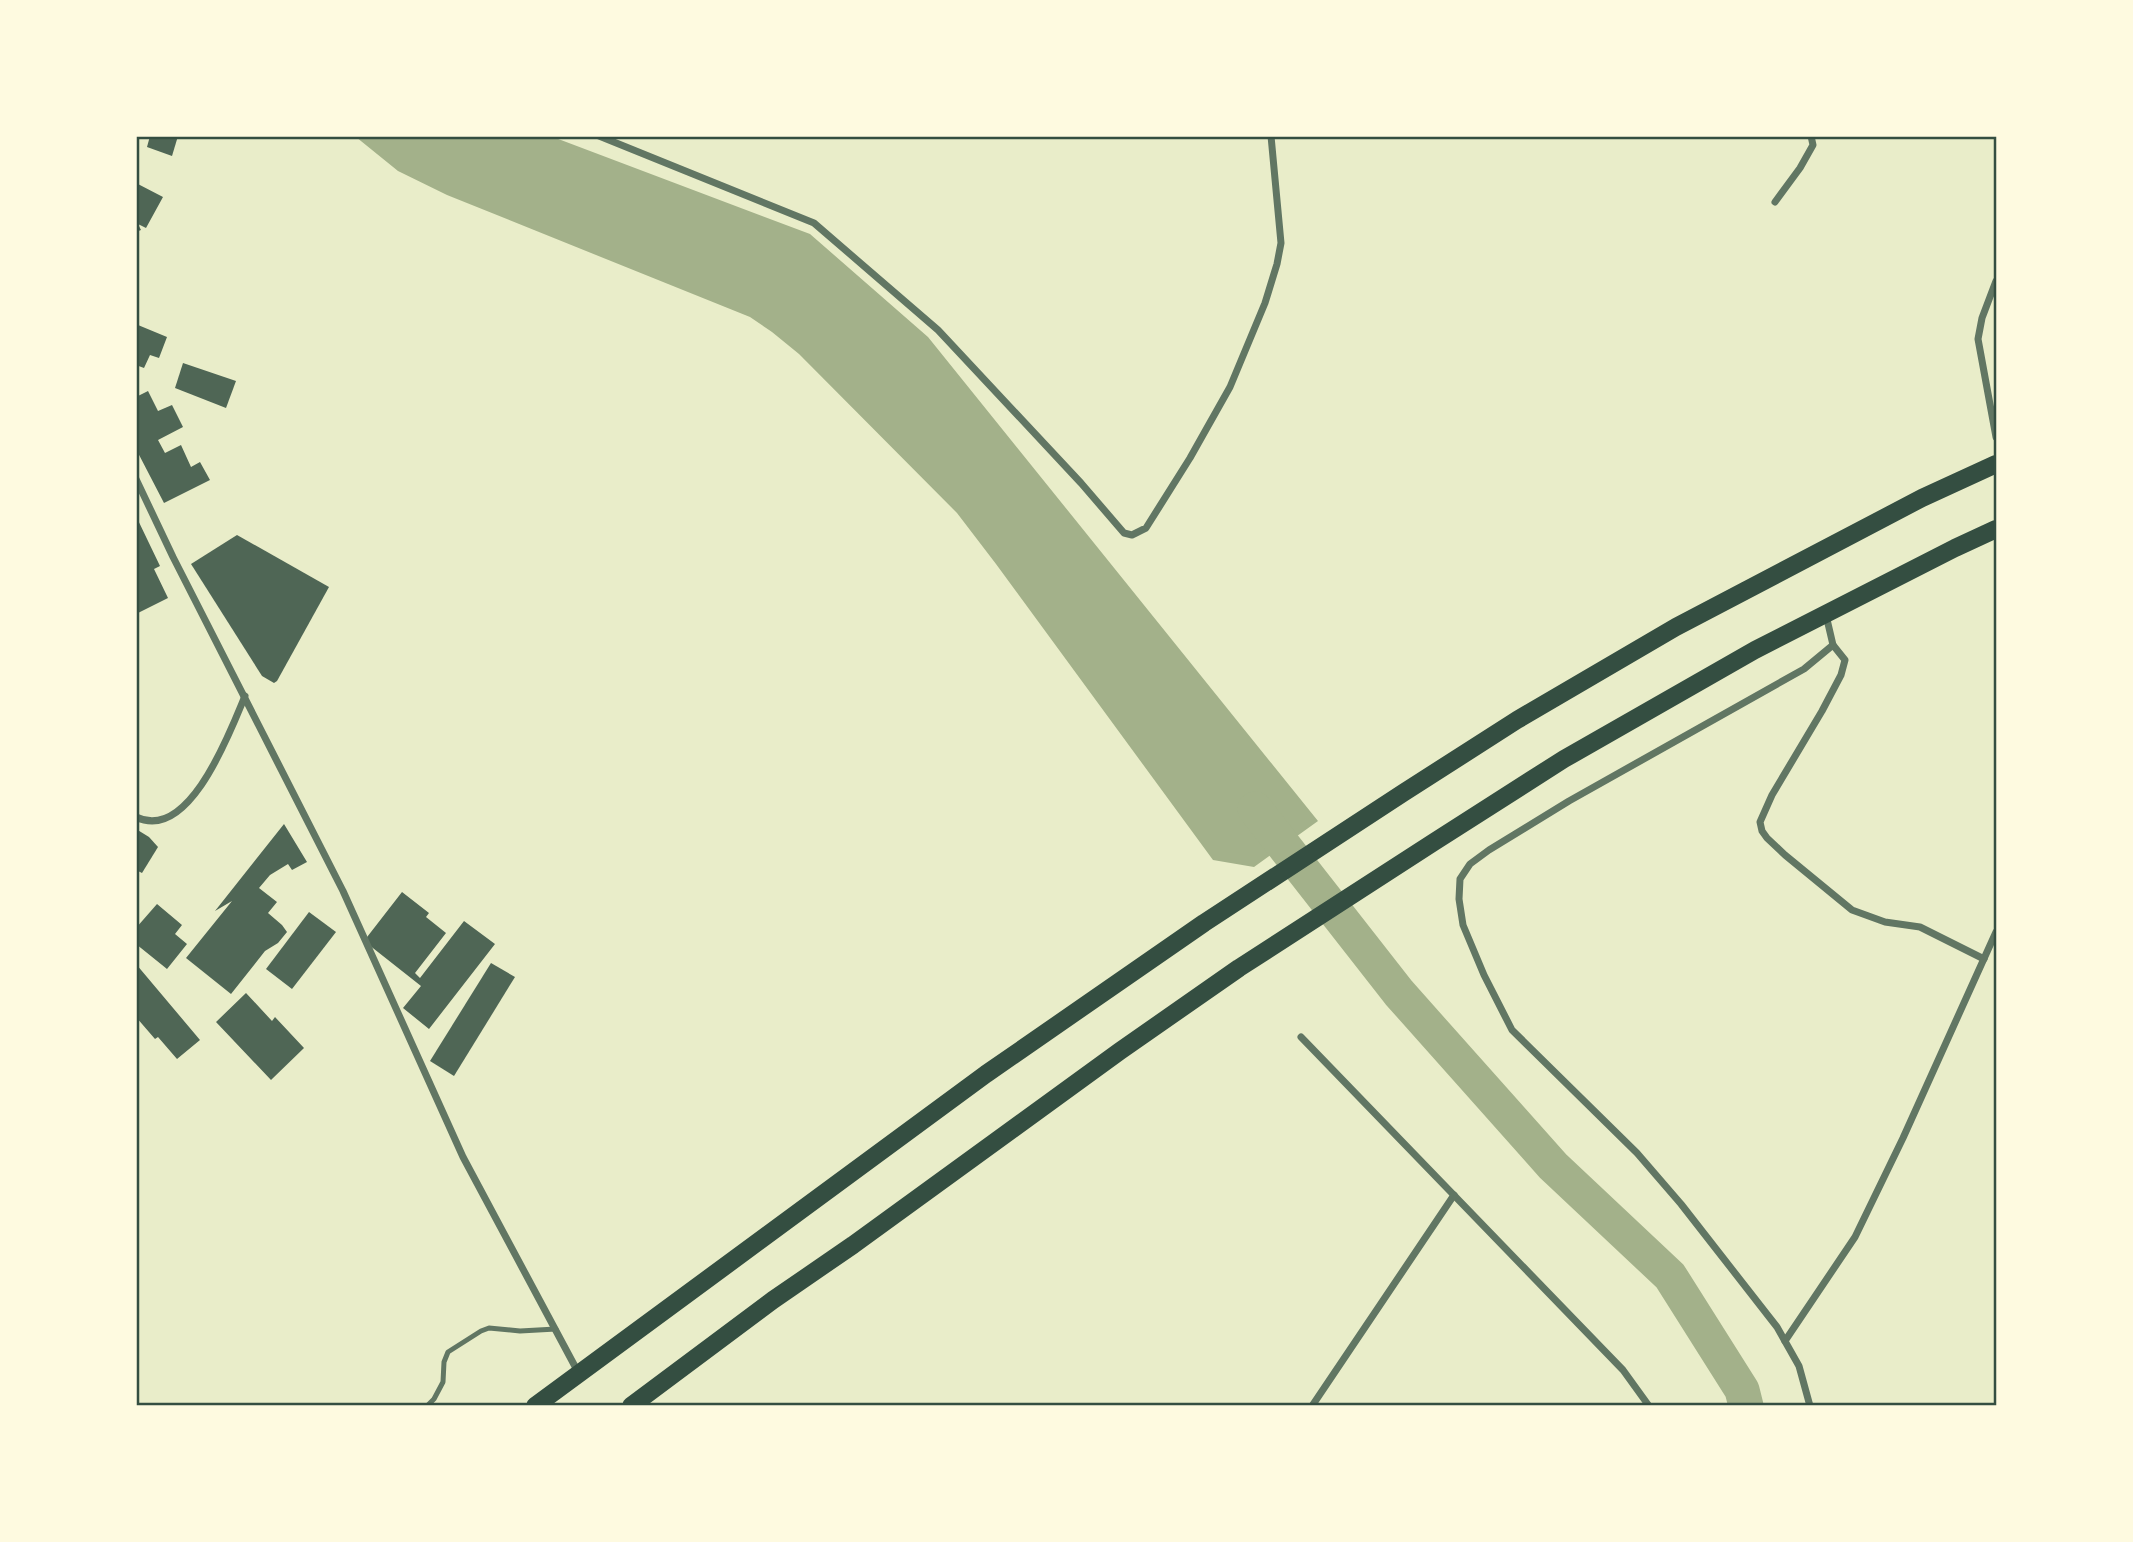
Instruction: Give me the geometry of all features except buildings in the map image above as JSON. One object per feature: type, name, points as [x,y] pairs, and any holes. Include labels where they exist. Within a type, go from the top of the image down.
[{"type":"highway","points":[[535,1405],[986,1074],[1204,923],[1403,793],[1517,720],[1676,627],[1922,498],[1997,464]]},
{"type":"highway","points":[[631,1405],[773,1300],[1239,968],[1434,842],[1564,760],[1755,650],[1997,529]]},
{"type":"street","points":[[599,136],[814,223],[938,330],[1124,533],[1132,535],[1146,528],[1190,458],[1230,387],[1265,303],[1281,243],[1271,136]]},
{"type":"street","points":[[1775,202],[1813,145],[1811,136]]},
{"type":"street","points":[[1997,281],[1982,318],[1978,339],[1997,437]]},
{"type":"street","points":[[136,479],[343,891],[463,1157],[578,1372]]},
{"type":"street","points":[[1826,615],[1833,645],[1845,660],[1841,675],[1772,795],[1760,821],[1762,831],[1785,855],[1852,910],[1885,922],[1920,927],[1984,959]]},
{"type":"street","points":[[1810,1405],[1799,1366],[1777,1327],[1716,1248],[1637,1153],[1512,1030],[1484,975],[1463,925],[1459,898],[1460,878],[1470,864],[1500,843],[1569,801],[1791,677],[1833,645]]},
{"type":"street","points":[[136,817],[145,821],[162,821],[176,814],[194,795],[226,740],[245,696]]},
{"type":"street","points":[[1785,1341],[1855,1237],[1997,932]]},
{"type":"street","points":[[1301,1037],[1623,1370],[1649,1405]]},
{"type":"street","points":[[1312,1405],[1454,1195]]},
{"type":"lane","points":[[427,1405],[434,1399],[443,1382],[444,1362],[448,1352],[481,1331],[489,1328],[520,1331],[556,1329]]},
{"type":"shaded area","points":[[356,137],[553,137],[810,234],[928,337],[1318,821],[1254,867],[1213,860],[957,513],[799,354],[750,317],[447,195],[398,171]]},
{"type":"waterway","points":[[1255,809],[1399,993],[1553,1166],[1670,1276],[1742,1390],[1746,1406]]}]
